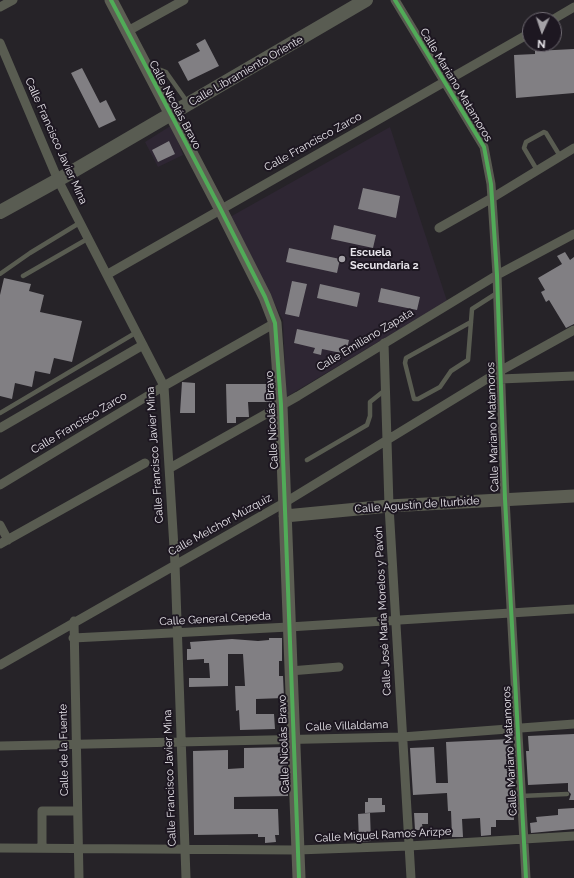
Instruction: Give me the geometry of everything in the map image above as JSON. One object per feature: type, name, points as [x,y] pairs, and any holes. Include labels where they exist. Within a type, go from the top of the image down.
[{"type":"main road","name":"Calle Libramiento Oriente","points":[[0,212],[171,115],[366,0]]},
{"type":"street","points":[[0,7],[13,0]]},
{"type":"street","name":"Calle Nicolás Bravo","points":[[111,0],[126,32],[220,208],[264,297],[275,323],[281,405],[299,878]]},
{"type":"street","points":[[126,32],[184,0]]},
{"type":"street","name":"Calle Mariano Matamoros","points":[[395,0],[484,147],[488,161],[497,275],[505,499],[526,878]]},
{"type":"street","points":[[562,14],[574,7]]},
{"type":"street","name":"Calle Francisco Zarco","points":[[108,274],[220,208],[522,38]]},
{"type":"street","name":"Calle Francisco Javier Mina","points":[[0,43],[58,180],[108,274],[164,386],[175,564],[186,878]]},
{"type":"street","points":[[439,228],[492,198],[574,148]]},
{"type":"street","name":"Calle Emiliano Zapata","points":[[170,468],[281,405],[497,275],[574,234]]},
{"type":"street","name":"Calle Francisco Zarco","points":[[0,485],[164,386],[275,323]]},
{"type":"street","name":"Calle Melchor Múzquiz","points":[[0,664],[175,564],[285,510],[386,441],[574,330]]},
{"type":"street","name":"Calle José María Morelos y Pavón","points":[[384,343],[389,506],[397,620],[402,737],[411,878]]},
{"type":"street","points":[[0,428],[143,345]]},
{"type":"street","points":[[500,375],[574,376]]},
{"type":"street","points":[[0,525],[4,542],[144,463]]},
{"type":"street","name":"Calle Agustín de Iturbide","points":[[285,510],[574,496]]},
{"type":"street","name":"Calle General Cepeda","points":[[74,638],[289,628],[574,609]]},
{"type":"street","name":"Calle de la Fuente","points":[[74,621],[79,878]]},
{"type":"street","points":[[290,671],[339,667]]},
{"type":"street","name":"Calle Villaldama","points":[[0,746],[402,737],[574,724]]},
{"type":"street","points":[[42,848],[42,812],[77,811]]},
{"type":"street","name":"Calle Miguel Ramos Arizpe","points":[[0,848],[297,850],[409,846],[574,836]]},
{"type":"lane","points":[[149,74],[160,70],[166,72],[189,104]]},
{"type":"lane","points":[[537,170],[524,148],[526,142],[544,132],[560,156]]},
{"type":"lane","points":[[0,274],[30,253],[80,222]]},
{"type":"lane","points":[[23,276],[89,238]]},
{"type":"lane","points":[[471,322],[406,358],[405,363],[414,399],[418,400],[440,387],[451,371],[469,359],[471,322],[474,307],[497,293]]},
{"type":"lane","points":[[0,413],[137,332]]},
{"type":"lane","points":[[307,460],[367,425],[370,416],[370,402],[386,389]]},
{"type":"lane","points":[[521,796],[567,794]]},
{"type":"shaded area","points":[[172,125],[183,155],[158,167],[145,142]]},
{"type":"shaded area","name":"Escuela Secundaria 2","points":[[390,127],[447,301],[286,397],[283,320],[230,217]]},
{"type":"building","points":[[205,39],[219,66],[188,81],[178,62],[200,51],[196,44]]},
{"type":"building","points":[[574,49],[574,93],[516,98],[514,55],[535,54],[535,52],[562,52],[562,50]]},
{"type":"building","points":[[82,68],[100,103],[106,100],[116,120],[99,128],[71,73]]},
{"type":"building","points":[[169,141],[175,154],[158,162],[152,150]]},
{"type":"building","points":[[363,188],[400,196],[396,218],[358,209]]},
{"type":"building","points":[[334,225],[376,235],[373,248],[331,239]]},
{"type":"building","points":[[289,248],[340,259],[337,273],[286,262]]},
{"type":"building","points":[[565,252],[570,260],[574,257],[574,324],[566,328],[549,300],[546,302],[541,292],[545,290],[538,278],[562,264],[557,256]]},
{"type":"building","points":[[4,278],[31,284],[29,291],[44,295],[40,312],[82,321],[72,362],[54,358],[50,374],[35,371],[32,387],[15,383],[12,399],[0,396],[0,295]]},
{"type":"building","points":[[292,281],[307,284],[299,317],[285,314]]},
{"type":"building","points":[[320,284],[360,293],[357,307],[317,298]]},
{"type":"building","points":[[381,288],[420,297],[417,310],[378,302]]},
{"type":"building","points":[[297,329],[349,340],[346,354],[322,349],[321,355],[313,353],[315,348],[294,343]]},
{"type":"building","points":[[182,382],[195,383],[195,413],[180,413]]},
{"type":"building","points":[[226,384],[271,384],[272,402],[248,402],[249,417],[236,417],[236,423],[227,423]]},
{"type":"building","points":[[269,638],[282,638],[282,661],[279,661],[279,676],[283,676],[284,698],[256,699],[256,714],[274,714],[275,729],[240,730],[239,710],[236,711],[235,686],[245,686],[243,654],[228,654],[228,686],[189,687],[189,678],[210,678],[209,663],[204,663],[204,659],[187,660],[187,649],[191,649],[190,642],[232,639],[258,641],[269,640]]},
{"type":"building","points":[[574,734],[574,800],[569,800],[571,794],[568,791],[568,783],[528,785],[526,751],[529,751],[528,736]]},
{"type":"building","points":[[510,739],[514,820],[496,820],[496,827],[491,827],[491,835],[481,836],[480,818],[462,819],[463,837],[452,837],[451,811],[448,811],[447,793],[413,795],[410,748],[434,747],[436,783],[448,783],[446,742]]},
{"type":"building","points":[[286,747],[288,796],[234,797],[234,809],[278,809],[279,835],[275,835],[276,842],[265,843],[265,837],[258,837],[258,834],[194,835],[193,751],[228,750],[228,769],[244,768],[244,748]]},
{"type":"building","points":[[368,798],[382,798],[382,805],[385,805],[385,812],[365,813],[365,802],[368,802]]},
{"type":"building","points":[[574,808],[574,829],[531,833],[530,823],[537,822],[536,817],[558,815],[558,809]]},
{"type":"building","points":[[370,813],[371,841],[359,842],[358,814]]},
{"type":"building","points":[[414,813],[428,813],[428,824],[422,824],[423,830],[415,830]]},
{"type":"cycle path","points":[[111,0],[220,208],[265,297],[275,323],[281,405],[299,878]]},
{"type":"cycle path","points":[[395,0],[484,147],[491,184],[497,275],[505,499],[526,878]]},
{"type":"place","name":"Escuela Secundaria 2","points":[[342,259]]}]
